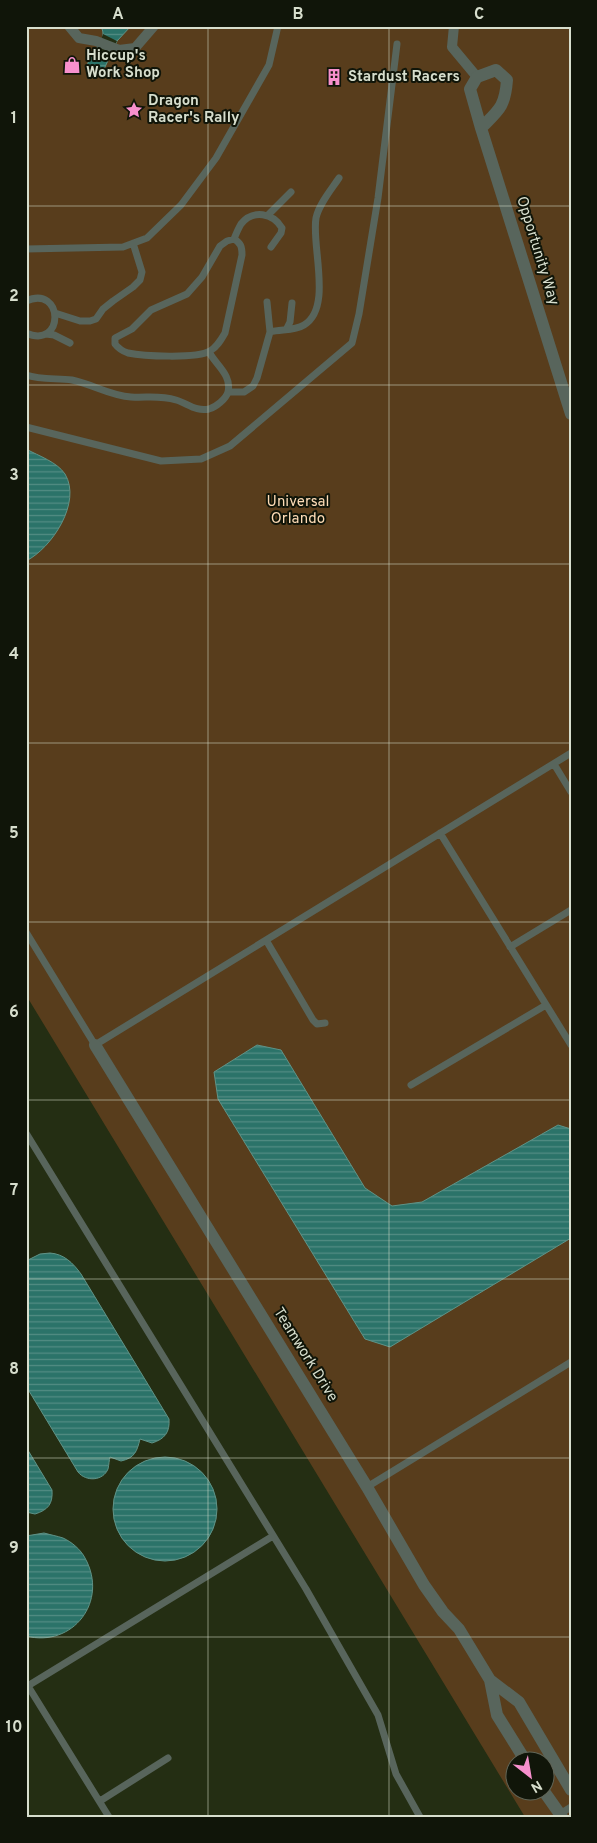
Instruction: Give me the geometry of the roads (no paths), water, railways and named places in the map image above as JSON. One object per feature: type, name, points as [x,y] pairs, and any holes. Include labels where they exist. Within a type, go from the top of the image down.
[{"type":"street","points":[[69,26],[79,38],[96,41],[119,50],[135,48],[154,26]]},
{"type":"street","points":[[454,26],[452,47],[477,77],[496,70],[507,80],[506,99],[500,109],[481,128]]},
{"type":"street","name":"Opportunity Way","points":[[477,77],[470,89],[571,414]]},
{"type":"street","name":"Teamwork Drive","points":[[95,1046],[367,1487],[424,1585],[443,1612],[459,1629],[490,1680],[497,1715],[519,1750]]},
{"type":"street","name":"Teamwork Drive","points":[[490,1680],[519,1702],[571,1790]]},
{"type":"street","points":[[552,1800],[564,1813]]},
{"type":"lane","points":[[26,249],[123,247],[147,238],[181,205],[216,158],[269,65],[278,26]]},
{"type":"lane","points":[[26,427],[161,461],[201,459],[230,446],[352,343],[378,198],[397,44]]},
{"type":"lane","points":[[270,332],[304,325],[315,312],[320,279],[316,218],[339,178]]},
{"type":"lane","points":[[268,215],[290,192]]},
{"type":"lane","points":[[234,239],[242,247],[242,255],[225,334],[219,343],[209,352],[197,355],[141,354],[127,352],[118,348],[115,344],[116,338],[132,329],[151,310],[187,294],[202,277],[220,246],[234,239],[241,224],[246,220],[262,214],[274,218],[282,228],[281,233],[271,247]]},
{"type":"lane","points":[[55,313],[80,321],[96,319],[103,309],[133,287],[140,280],[142,272],[133,243]]},
{"type":"lane","points":[[26,301],[38,298],[49,302],[55,313],[54,325],[45,334]]},
{"type":"lane","points":[[228,392],[244,392],[253,386],[257,378],[270,332],[267,318],[267,302]]},
{"type":"lane","points":[[287,328],[290,322],[292,303]]},
{"type":"lane","points":[[26,333],[33,336],[54,335],[70,343]]},
{"type":"lane","points":[[26,375],[35,378],[73,380],[120,396],[157,396],[177,400],[200,410],[210,409],[217,405],[228,392],[228,382],[226,375],[209,352]]},
{"type":"lane","points":[[26,932],[95,1046],[571,753]]},
{"type":"lane","points":[[554,764],[571,792]]},
{"type":"lane","points":[[440,833],[571,1045]]},
{"type":"lane","points":[[510,947],[571,910]]},
{"type":"lane","points":[[266,940],[313,1020],[317,1024],[325,1023]]},
{"type":"lane","points":[[411,1085],[546,1004]]},
{"type":"lane","points":[[26,1134],[273,1536],[378,1715],[396,1774],[420,1817]]},
{"type":"lane","points":[[367,1487],[571,1362]]},
{"type":"lane","points":[[109,1817],[27,1686],[273,1536]]},
{"type":"lane","points":[[100,1801],[168,1758]]},
{"type":"water","points":[[101,26],[131,26],[117,41],[100,74],[93,76],[88,74],[87,69],[90,59],[102,39]]},
{"type":"water","points":[[26,449],[62,470],[69,485],[70,498],[62,523],[54,535],[36,555],[26,561]]},
{"type":"water","points":[[257,1045],[281,1050],[365,1188],[392,1206],[422,1202],[558,1125],[571,1129],[571,1238],[390,1347],[365,1339],[218,1099],[214,1072]]},
{"type":"water","points":[[40,1254],[60,1255],[68,1260],[81,1274],[169,1419],[169,1428],[163,1437],[152,1443],[140,1439],[135,1453],[126,1460],[121,1461],[110,1457],[106,1473],[94,1479],[85,1477],[78,1472],[26,1386],[26,1261]]},
{"type":"water","points":[[26,1447],[52,1490],[52,1499],[49,1506],[35,1514],[26,1512]]},
{"type":"water","points":[[165,1457],[185,1461],[202,1472],[213,1489],[217,1509],[213,1529],[202,1546],[185,1557],[165,1561],[145,1557],[128,1546],[117,1529],[113,1509],[117,1489],[128,1472],[145,1461]]},
{"type":"water","points":[[44,1533],[61,1537],[76,1546],[85,1558],[91,1574],[93,1590],[89,1605],[82,1618],[72,1628],[58,1635],[43,1638],[26,1636],[26,1536]]},
{"type":"place","name":"Hiccup's Work Shop","points":[[72,65]]},
{"type":"place","name":"Stardust Racers","points":[[334,77]]},
{"type":"place","name":"Dragon Racer's Rally","points":[[134,110]]},
{"type":"park label","name":"Universal Orlando","points":[[298,510]]}]
